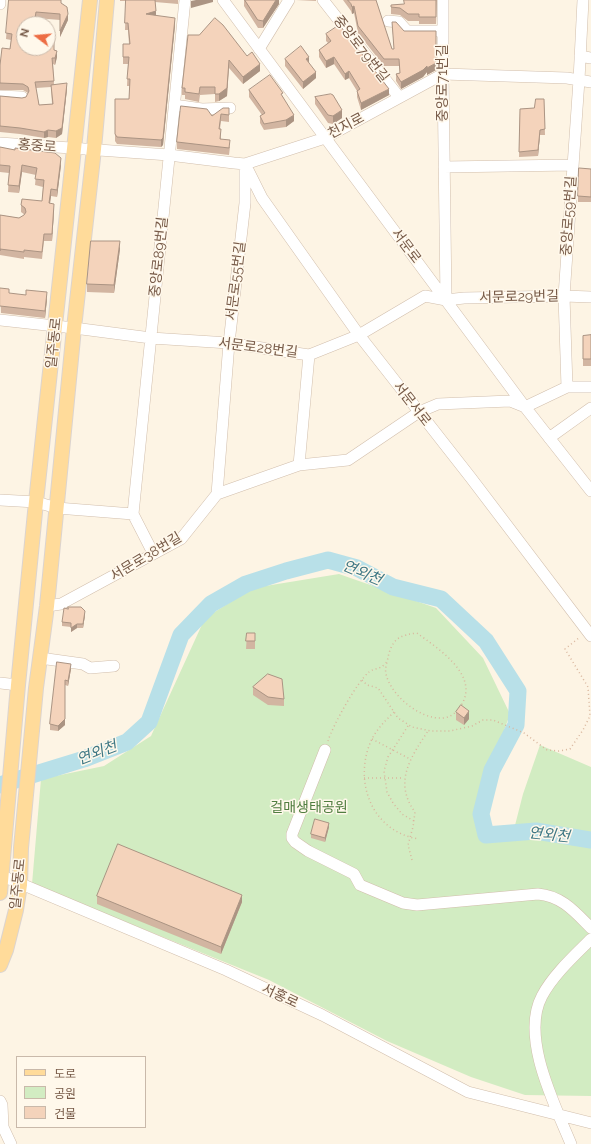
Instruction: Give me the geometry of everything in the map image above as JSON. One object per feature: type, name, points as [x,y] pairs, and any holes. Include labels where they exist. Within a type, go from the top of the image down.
[{"type":"main road","name":"일주동로","points":[[1,881],[4,848],[4,807],[90,0]]},
{"type":"main road","name":"일주동로","points":[[0,966],[6,950],[16,910],[20,885],[21,848],[36,688],[47,606],[74,328],[94,149],[107,0]]},
{"type":"street","name":"중앙로89번길","points":[[133,514],[185,0]]},
{"type":"street","name":"서문로","points":[[223,0],[525,408],[591,491]]},
{"type":"street","points":[[259,49],[289,0]]},
{"type":"street","name":"중앙로79번길","points":[[323,0],[399,97]]},
{"type":"street","name":"중앙로71번길","points":[[443,0],[446,300]]},
{"type":"street","name":"중앙로59번길","points":[[567,386],[564,296],[579,80],[586,57],[583,0]]},
{"type":"street","points":[[388,21],[399,22],[407,31],[443,31]]},
{"type":"street","name":"천지로","points":[[94,149],[169,155],[234,164],[245,164],[325,138],[443,74],[567,78],[591,82]]},
{"type":"street","points":[[0,96],[22,97]]},
{"type":"street","points":[[174,104],[202,109],[230,108]]},
{"type":"street","name":"홍중로","points":[[0,143],[94,149]]},
{"type":"street","name":"서문서로","points":[[245,164],[262,198],[359,335],[588,628]]},
{"type":"street","name":"서문로55번길","points":[[217,494],[229,343],[244,203],[245,164]]},
{"type":"street","points":[[444,167],[573,165]]},
{"type":"street","name":"서문로28번길","points":[[0,320],[151,338],[229,343],[310,355],[359,335],[425,296],[446,300]]},
{"type":"street","name":"서문로29번길","points":[[446,300],[464,298],[564,296],[591,297]]},
{"type":"street","points":[[300,465],[310,355]]},
{"type":"street","points":[[217,494],[300,465],[348,460],[419,412],[438,404],[510,401],[525,408],[567,386],[591,387]]},
{"type":"street","points":[[550,438],[591,408]]},
{"type":"street","name":"서문로38번길","points":[[47,606],[61,604],[181,539],[217,494]]},
{"type":"street","points":[[0,500],[36,502],[57,508],[133,514],[153,553]]},
{"type":"street","points":[[40,658],[83,664],[90,668],[114,666]]},
{"type":"street","points":[[0,683],[18,686]]},
{"type":"street","points":[[325,750],[292,834],[292,838],[295,842],[308,851],[354,874],[360,885],[403,903],[417,905],[531,895],[547,895],[559,900],[578,914],[591,928]]},
{"type":"street","name":"서홍로","points":[[1,881],[20,885],[226,970],[322,1015],[468,1092],[591,1123]]},
{"type":"street","points":[[571,1144],[543,1072],[535,1041],[534,1025],[541,998],[548,987],[591,939]]},
{"type":"street","points":[[0,1101],[2,1105],[3,1127],[11,1144]]},
{"type":"path","points":[[362,680],[367,685],[378,688],[398,718],[408,726],[428,731],[450,731],[472,726],[483,720],[493,720],[524,733],[547,750],[559,751],[570,749],[584,730],[590,716],[588,687],[565,649],[588,628]]},
{"type":"path","points":[[325,750],[331,731],[362,680],[370,671],[381,668],[387,662],[391,646],[398,638],[417,633],[439,650],[462,672],[465,683],[465,698],[452,715],[444,718],[429,717],[401,699],[390,685],[385,673],[387,662]]},
{"type":"path","points":[[394,712],[381,726],[372,739],[366,759],[364,778],[366,792],[372,808],[379,818],[388,826],[419,839]]},
{"type":"path","points":[[408,726],[392,749],[384,771],[387,792],[402,814],[414,821]]},
{"type":"path","points":[[412,860],[408,845],[415,812],[405,790],[404,778],[410,759],[428,731]]},
{"type":"path","points":[[372,739],[410,759]]},
{"type":"path","points":[[364,778],[404,778]]},
{"type":"green space","name":"걸매생태공원","points":[[339,574],[436,608],[483,658],[510,714],[482,792],[481,838],[511,841],[523,794],[540,745],[591,767],[591,1096],[525,1095],[471,1077],[387,1041],[269,980],[32,884],[41,779],[104,766],[151,736],[205,618],[253,588]]},
{"type":"building","points":[[9,0],[61,0],[61,3],[67,7],[68,14],[60,31],[60,14],[36,12],[35,16],[16,16],[16,56],[56,56],[55,58],[52,58],[54,81],[35,82],[39,105],[53,104],[51,85],[67,83],[62,128],[56,131],[48,130],[44,132],[0,126],[0,96],[22,98],[26,97],[29,91],[28,87],[23,84],[0,83],[2,48],[10,49],[12,34],[6,33]]},
{"type":"building","points":[[126,0],[155,0],[156,11],[146,14],[175,18],[163,138],[161,140],[117,137],[115,134],[115,99],[129,99],[130,79],[127,79],[129,57],[123,57],[123,44],[130,44],[128,23],[125,23]]},
{"type":"building","points":[[245,0],[276,0],[263,21],[258,20]]},
{"type":"building","points":[[348,0],[376,0],[392,49],[394,49],[392,22],[396,22],[404,31],[436,31],[436,63],[427,68],[427,66],[423,70],[401,82],[396,74],[400,73],[399,59],[384,59],[358,26],[354,6],[352,7]]},
{"type":"building","points":[[404,0],[436,0],[436,17],[419,17],[419,14],[408,14],[400,8],[391,7],[391,5],[404,4]]},
{"type":"building","points":[[215,18],[223,25],[247,56],[252,52],[260,64],[243,77],[229,60],[227,88],[219,94],[215,94],[215,87],[200,87],[199,94],[185,92],[185,88],[182,88],[188,35],[199,35]]},
{"type":"building","points":[[338,26],[339,28],[341,27],[389,89],[361,103],[357,91],[360,89],[349,71],[345,74],[334,57],[326,61],[319,50],[331,41],[326,34]]},
{"type":"building","points":[[301,46],[309,57],[306,59],[316,72],[303,82],[285,59]]},
{"type":"building","points":[[270,75],[283,93],[281,94],[294,115],[286,120],[264,124],[260,116],[265,113],[249,90]]},
{"type":"building","points":[[331,94],[342,110],[333,116],[328,115],[315,97]]},
{"type":"building","points":[[536,99],[544,99],[545,129],[540,130],[538,150],[519,152],[520,109],[534,108]]},
{"type":"building","points":[[181,106],[207,109],[212,116],[223,108],[229,108],[229,115],[221,114],[219,129],[221,129],[220,139],[230,140],[229,148],[177,142]]},
{"type":"building","points":[[0,147],[15,150],[15,148],[55,153],[61,158],[57,190],[51,189],[49,203],[54,204],[52,234],[44,234],[42,252],[24,250],[24,252],[0,249],[0,215],[19,218],[26,212],[25,208],[21,205],[22,199],[42,201],[44,180],[35,179],[37,168],[22,165],[19,186],[8,185],[10,166],[0,165]]},
{"type":"building","points":[[579,168],[591,169],[591,197],[578,196]]},
{"type":"building","points":[[91,241],[120,241],[114,285],[87,284]]},
{"type":"building","points":[[0,288],[9,289],[9,293],[26,295],[26,290],[47,292],[45,311],[0,306]]},
{"type":"building","points":[[591,335],[591,359],[583,359],[583,336]]},
{"type":"building","points":[[68,607],[81,607],[85,611],[83,624],[77,624],[71,628],[71,623],[62,622],[64,608],[68,609]]},
{"type":"building","points":[[247,633],[255,633],[255,641],[246,641]]},
{"type":"building","points":[[57,662],[71,664],[68,681],[65,680],[65,719],[58,726],[50,724]]},
{"type":"building","points":[[268,674],[282,679],[284,699],[268,697],[253,687]]},
{"type":"building","points":[[461,705],[469,711],[464,718],[456,712]]},
{"type":"building","points":[[315,819],[329,823],[325,838],[311,834]]},
{"type":"building","points":[[118,844],[242,895],[221,947],[97,896]]},
{"type":"waterway","name":"연외천","points":[[0,785],[84,759],[127,742],[149,722],[181,635],[211,604],[246,584],[286,571],[328,560],[357,568],[393,587],[441,599],[486,641],[518,691],[516,725],[492,770],[481,814],[486,835],[536,831],[591,840]]}]
